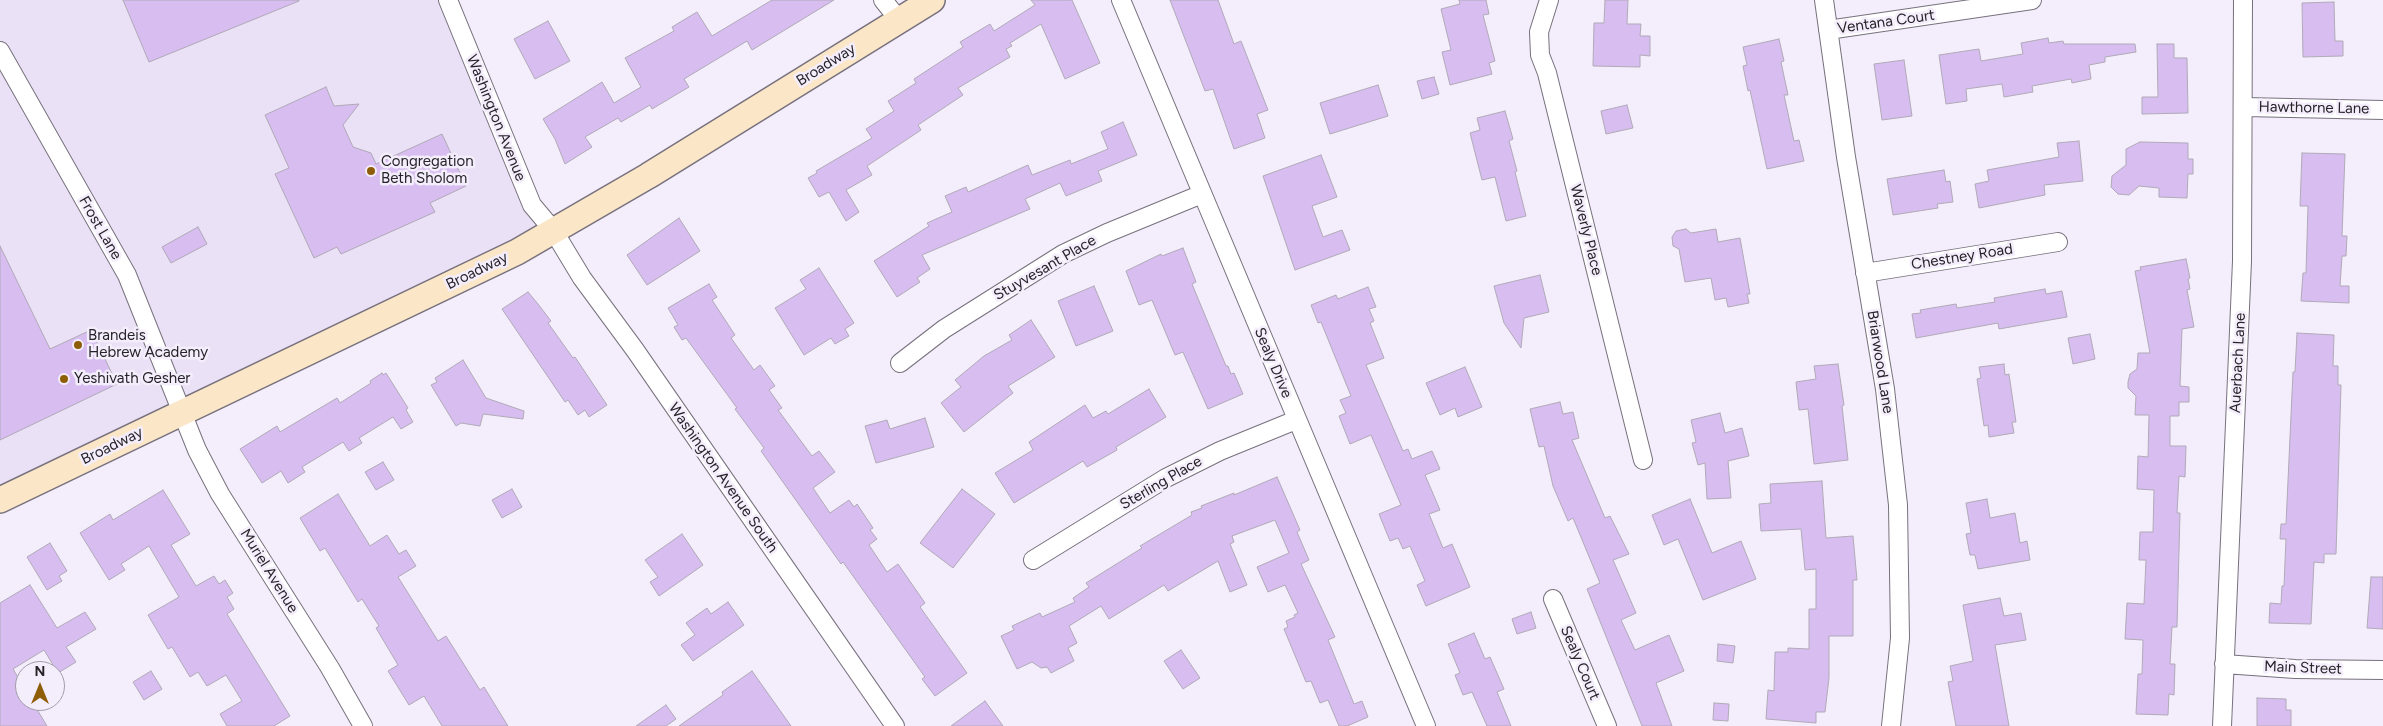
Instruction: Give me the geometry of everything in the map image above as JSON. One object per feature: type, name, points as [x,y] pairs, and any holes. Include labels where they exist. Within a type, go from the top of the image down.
[{"type":"main road","name":"Broadway","points":[[0,500],[517,252],[648,176],[932,0]]},
{"type":"street","name":"Washington Avenue","points":[[448,0],[532,205],[553,230]]},
{"type":"street","points":[[883,0],[899,20]]},
{"type":"street","name":"Sealy Drive","points":[[1121,0],[1426,726]]},
{"type":"street","name":"Waverly Place","points":[[1549,0],[1540,32],[1540,55],[1548,73],[1643,460]]},
{"type":"street","name":"Briarwood Lane","points":[[1824,0],[1846,157],[1886,389],[1898,505],[1900,638],[1891,726]]},
{"type":"street","name":"Ventana Court","points":[[1828,30],[2032,0]]},
{"type":"street","name":"Auerbach Lane","points":[[2222,726],[2242,261],[2243,0]]},
{"type":"street","name":"Frost Lane","points":[[0,51],[127,274],[184,412]]},
{"type":"street","name":"Hawthorne Lane","points":[[2244,107],[2383,110]]},
{"type":"street","name":"Stuyvesant Place","points":[[900,363],[944,329],[1063,254],[1106,233],[1202,194]]},
{"type":"street","name":"Washington Avenue South","points":[[553,230],[582,278],[640,358],[896,726]]},
{"type":"street","name":"Chestney Road","points":[[1865,273],[2058,242]]},
{"type":"street","name":"Muriel Avenue","points":[[184,412],[198,450],[220,494],[330,668],[363,726]]},
{"type":"street","name":"Sterling Place","points":[[1033,560],[1166,478],[1220,451],[1296,420]]},
{"type":"street","name":"Sealy Court","points":[[1553,600],[1607,726]]},
{"type":"street","name":"Main Street","points":[[2224,664],[2295,669],[2383,670]]},
{"type":"shaded area","points":[[0,0],[452,0],[534,198],[560,227],[0,504]]},
{"type":"building","points":[[123,0],[299,0],[299,1],[149,62]]},
{"type":"building","points":[[772,0],[834,0],[752,50],[747,41],[684,79],[689,87],[652,109],[650,105],[621,122],[618,118],[585,137],[592,147],[565,164],[555,139],[543,119],[602,82],[614,103],[641,87],[625,58],[674,31],[672,27],[697,12],[712,36]]},
{"type":"building","points":[[1031,0],[1072,0],[1100,63],[1065,79],[1041,24],[1010,43],[1012,46],[1006,49],[1010,57],[958,88],[963,95],[918,125],[921,130],[867,166],[872,175],[846,190],[859,212],[846,221],[829,192],[819,197],[808,178],[817,173],[816,171],[872,138],[866,129],[894,111],[888,101],[916,83],[914,79],[963,47],[960,42],[990,24],[994,31],[1035,5]]},
{"type":"building","points":[[1170,0],[1218,0],[1234,44],[1241,41],[1268,110],[1257,114],[1265,138],[1234,149],[1213,89],[1205,91]]},
{"type":"building","points":[[1459,0],[1486,0],[1489,14],[1483,15],[1495,61],[1489,63],[1492,74],[1450,85],[1442,52],[1451,50],[1441,9],[1460,4]]},
{"type":"building","points":[[1605,0],[1628,0],[1627,24],[1641,24],[1640,36],[1650,36],[1650,56],[1640,55],[1640,67],[1593,66],[1594,23],[1604,23]]},
{"type":"building","points":[[2334,2],[2335,41],[2343,41],[2343,56],[2303,57],[2302,3]]},
{"type":"building","points":[[548,21],[570,61],[535,79],[514,39]]},
{"type":"building","points":[[2048,38],[2049,43],[2063,41],[2064,44],[2135,44],[2136,52],[2105,57],[2105,62],[2089,65],[2091,79],[2072,83],[2071,79],[2032,86],[2033,92],[2004,97],[2002,84],[1966,89],[1967,101],[1946,104],[1939,55],[1979,49],[1981,61],[2023,54],[2021,43]]},
{"type":"building","points":[[1779,39],[1784,61],[1781,62],[1788,95],[1784,95],[1794,141],[1799,140],[1804,161],[1767,169],[1743,66],[1747,65],[1743,47]]},
{"type":"building","points":[[2157,44],[2174,44],[2174,58],[2187,58],[2188,113],[2142,114],[2142,97],[2158,97]]},
{"type":"building","points":[[1904,60],[1912,116],[1882,120],[1874,64]]},
{"type":"building","points":[[1434,77],[1439,94],[1422,99],[1417,81]]},
{"type":"building","points":[[1378,85],[1388,116],[1330,134],[1320,103]]},
{"type":"building","name":"Congregation Beth Sholom","points":[[326,87],[334,106],[359,104],[343,125],[353,147],[371,153],[376,164],[442,134],[466,186],[430,203],[435,212],[341,254],[337,247],[314,258],[275,174],[289,168],[265,115]]},
{"type":"building","points":[[1627,105],[1633,128],[1606,134],[1601,111]]},
{"type":"building","points":[[1505,111],[1513,139],[1509,141],[1526,216],[1506,221],[1495,177],[1482,180],[1470,133],[1480,130],[1477,118]]},
{"type":"building","points":[[1123,122],[1137,155],[1098,171],[1102,181],[1066,196],[1060,183],[1025,199],[1030,209],[922,255],[930,269],[917,278],[920,282],[897,297],[874,261],[929,226],[927,223],[952,212],[945,196],[966,187],[968,192],[1028,165],[1032,175],[1070,160],[1071,164],[1108,149],[1101,132]]},
{"type":"building","points":[[2079,141],[2083,181],[2044,185],[2045,195],[1979,208],[1975,184],[1989,181],[1987,170],[2059,157],[2057,143]]},
{"type":"building","points":[[2140,142],[2188,143],[2188,159],[2193,159],[2193,174],[2188,174],[2187,198],[2159,197],[2159,188],[2139,186],[2129,195],[2118,194],[2111,187],[2112,176],[2126,165],[2126,149]]},
{"type":"building","points":[[2302,153],[2345,154],[2342,236],[2347,236],[2346,256],[2342,256],[2340,286],[2349,286],[2349,303],[2301,301],[2303,273],[2306,273],[2308,206],[2300,206]]},
{"type":"building","points":[[1321,155],[1337,197],[1312,206],[1323,237],[1342,230],[1350,250],[1295,270],[1263,176]]},
{"type":"building","points":[[1944,170],[1946,182],[1950,181],[1953,202],[1937,204],[1938,208],[1893,215],[1887,179]]},
{"type":"building","points":[[679,218],[700,251],[647,285],[627,255]]},
{"type":"building","points":[[198,227],[207,244],[171,263],[162,247]]},
{"type":"building","points":[[1686,229],[1691,233],[1716,229],[1718,242],[1740,238],[1750,294],[1747,294],[1749,303],[1728,307],[1726,298],[1715,300],[1711,278],[1685,282],[1679,249],[1673,246],[1672,237],[1676,231]]},
{"type":"building","name":"Yeshivath Gesher","points":[[0,246],[50,349],[91,330],[117,384],[0,440]]},
{"type":"building","points":[[1183,248],[1196,282],[1192,284],[1226,366],[1228,366],[1231,374],[1234,373],[1243,394],[1208,409],[1183,352],[1175,355],[1152,300],[1139,305],[1126,271],[1161,254],[1162,256]]},
{"type":"building","points":[[2186,259],[2190,278],[2188,279],[2190,289],[2187,290],[2194,327],[2182,329],[2180,386],[2189,387],[2189,402],[2179,402],[2179,416],[2170,416],[2170,446],[2186,446],[2185,477],[2179,476],[2177,513],[2180,513],[2177,627],[2172,627],[2170,664],[2175,664],[2174,695],[2169,694],[2168,715],[2136,714],[2138,674],[2142,674],[2143,640],[2125,639],[2127,603],[2144,604],[2146,560],[2139,560],[2140,532],[2153,532],[2154,490],[2137,489],[2138,456],[2148,457],[2149,415],[2135,415],[2136,396],[2128,388],[2130,374],[2137,369],[2138,353],[2150,353],[2135,271],[2141,270],[2140,267]]},
{"type":"building","points":[[819,268],[854,323],[845,329],[849,336],[835,344],[831,338],[804,355],[775,308],[806,289],[800,280]]},
{"type":"building","points":[[1540,275],[1549,312],[1524,318],[1521,348],[1504,323],[1494,286]]},
{"type":"building","points":[[709,284],[717,297],[712,300],[735,335],[731,338],[754,370],[760,365],[775,386],[769,390],[782,408],[778,410],[812,456],[819,451],[835,472],[813,488],[830,513],[849,500],[854,507],[857,504],[873,528],[870,530],[877,539],[869,545],[887,572],[898,564],[925,603],[920,607],[967,673],[935,696],[922,679],[925,677],[843,562],[841,564],[761,451],[764,448],[735,409],[737,408],[686,338],[682,340],[674,327],[678,325],[668,308]]},
{"type":"building","points":[[1094,286],[1113,331],[1076,346],[1058,301]]},
{"type":"building","points":[[1368,287],[1376,307],[1369,309],[1374,321],[1370,323],[1384,358],[1366,365],[1403,451],[1408,449],[1412,459],[1432,451],[1440,469],[1425,475],[1440,510],[1429,514],[1443,548],[1452,544],[1470,587],[1426,606],[1417,585],[1425,581],[1410,546],[1403,549],[1398,538],[1390,541],[1379,514],[1401,505],[1371,435],[1350,444],[1339,416],[1346,413],[1340,400],[1351,396],[1321,322],[1318,323],[1311,305],[1336,295],[1338,299]]},
{"type":"building","points":[[2045,289],[2046,294],[2062,291],[2067,317],[1999,329],[1998,323],[1916,338],[1912,314],[1921,313],[1920,310],[1956,304],[1957,308],[1995,302],[1994,298]]},
{"type":"building","points":[[528,292],[551,321],[548,323],[573,358],[575,357],[607,405],[589,417],[585,410],[578,415],[568,400],[565,402],[502,309]]},
{"type":"building","points":[[1031,320],[1055,357],[1008,386],[1013,393],[964,432],[941,403],[961,387],[955,380],[984,356],[1012,340],[1009,335]]},
{"type":"building","points":[[2297,333],[2334,335],[2333,366],[2338,366],[2338,385],[2341,385],[2336,554],[2324,554],[2324,563],[2314,562],[2311,624],[2269,623],[2270,603],[2281,604],[2282,586],[2284,586],[2286,539],[2280,539],[2281,524],[2286,524],[2293,372],[2295,372]]},
{"type":"building","points":[[2090,334],[2095,359],[2073,364],[2068,338]]},
{"type":"building","points":[[463,360],[486,398],[524,411],[523,419],[483,414],[480,426],[461,423],[456,426],[431,385],[437,382],[435,378]]},
{"type":"building","points":[[1838,364],[1844,405],[1842,406],[1848,460],[1814,464],[1808,409],[1799,410],[1796,382],[1816,379],[1814,366]]},
{"type":"building","points":[[2004,364],[2005,375],[2009,374],[2016,422],[2012,422],[2014,433],[1989,437],[1988,425],[1984,426],[1977,379],[1981,378],[1979,367]]},
{"type":"building","points":[[1465,367],[1482,407],[1458,417],[1455,408],[1440,415],[1426,383]]},
{"type":"building","points":[[382,373],[383,375],[386,373],[408,408],[406,410],[413,422],[401,429],[393,417],[359,438],[362,443],[349,451],[343,442],[302,467],[305,472],[288,483],[281,471],[262,483],[240,449],[277,426],[280,432],[337,398],[340,403],[371,383],[370,381]]},
{"type":"building","points":[[1149,389],[1166,417],[1116,447],[1117,450],[1087,467],[1083,461],[1014,503],[995,473],[1033,450],[1029,442],[1085,405],[1093,418],[1106,411],[1108,414]]},
{"type":"building","points":[[1560,402],[1563,414],[1573,412],[1579,438],[1572,440],[1605,518],[1610,516],[1629,554],[1613,560],[1636,613],[1621,620],[1635,650],[1669,635],[1684,671],[1656,683],[1672,726],[1642,726],[1587,589],[1600,583],[1573,518],[1568,521],[1553,486],[1544,446],[1539,447],[1530,409]]},
{"type":"building","points":[[1720,413],[1725,433],[1742,428],[1749,456],[1728,461],[1731,498],[1707,499],[1705,463],[1698,465],[1692,443],[1696,442],[1691,420]]},
{"type":"building","points":[[925,418],[934,447],[876,463],[865,426],[887,420],[890,429]]},
{"type":"building","points":[[383,462],[394,480],[376,490],[365,472]]},
{"type":"building","points":[[1277,477],[1300,530],[1297,532],[1309,560],[1301,564],[1335,637],[1328,640],[1354,704],[1362,701],[1368,717],[1347,726],[1339,726],[1328,700],[1320,703],[1311,681],[1306,682],[1284,629],[1288,627],[1286,621],[1295,617],[1294,615],[1298,613],[1285,585],[1268,592],[1257,567],[1289,553],[1275,520],[1232,536],[1234,542],[1230,544],[1247,585],[1230,592],[1218,561],[1168,591],[1164,585],[1109,619],[1101,606],[1069,626],[1077,643],[1068,648],[1074,661],[1051,673],[1047,667],[1041,668],[1032,662],[1017,669],[1001,636],[1014,630],[1012,626],[1040,613],[1042,617],[1075,602],[1073,598],[1089,587],[1086,583],[1142,548],[1140,546],[1192,515],[1191,512],[1202,508],[1201,506]]},
{"type":"building","points":[[1822,481],[1826,538],[1853,536],[1857,580],[1853,580],[1853,636],[1829,636],[1829,678],[1825,712],[1816,712],[1816,723],[1766,719],[1768,690],[1774,691],[1775,652],[1788,652],[1788,648],[1809,649],[1809,609],[1816,609],[1816,569],[1805,570],[1801,529],[1761,531],[1759,504],[1771,503],[1770,484]]},
{"type":"building","points":[[512,489],[522,507],[502,518],[492,500]]},
{"type":"building","points":[[962,489],[995,514],[953,568],[920,543]]},
{"type":"building","points":[[163,490],[190,534],[171,545],[196,586],[214,576],[219,584],[225,580],[233,593],[227,597],[234,609],[227,614],[290,716],[274,726],[227,726],[220,714],[242,701],[226,675],[207,686],[198,672],[190,677],[172,647],[168,649],[148,615],[179,597],[149,546],[121,564],[125,570],[109,580],[80,533],[110,514],[113,520]]},
{"type":"building","points":[[338,494],[370,546],[387,535],[399,554],[406,550],[416,566],[398,577],[438,641],[446,636],[480,690],[484,687],[508,726],[442,726],[424,696],[409,705],[388,671],[398,665],[376,628],[379,626],[362,599],[358,602],[325,548],[320,551],[300,518]]},
{"type":"building","points":[[1690,499],[1712,553],[1741,541],[1756,579],[1703,600],[1678,539],[1664,545],[1652,515]]},
{"type":"building","points":[[1987,499],[1990,518],[2015,513],[2020,543],[2027,541],[2030,560],[1978,569],[1975,555],[1970,555],[1966,534],[1971,533],[1966,503]]},
{"type":"building","points":[[682,534],[703,565],[659,596],[650,582],[658,577],[645,560]]},
{"type":"building","points":[[50,543],[67,571],[59,576],[62,581],[47,590],[27,557]]},
{"type":"building","points":[[2371,577],[2383,577],[2383,629],[2367,628]]},
{"type":"building","points":[[30,585],[57,628],[85,612],[96,629],[66,647],[76,662],[65,669],[65,661],[51,661],[44,650],[26,661],[15,661],[15,668],[13,669],[15,672],[15,711],[38,711],[47,726],[0,726],[0,603]]},
{"type":"building","points":[[2000,598],[2004,616],[2021,613],[2026,640],[1995,645],[2009,726],[1956,726],[1948,682],[1953,681],[1950,666],[1973,661],[1963,605]]},
{"type":"building","points":[[728,602],[744,625],[693,661],[681,645],[695,635],[686,623],[707,608],[711,614]]},
{"type":"building","points":[[1531,612],[1536,628],[1517,634],[1512,619]]},
{"type":"building","points":[[1474,633],[1485,659],[1490,657],[1504,689],[1497,692],[1511,726],[1487,726],[1472,692],[1463,695],[1455,675],[1460,673],[1448,644]]},
{"type":"building","points":[[1718,644],[1735,646],[1733,663],[1717,661]]},
{"type":"building","points":[[1181,650],[1200,678],[1183,689],[1164,661]]},
{"type":"building","points":[[151,671],[162,689],[144,700],[133,682]]},
{"type":"building","points":[[752,671],[791,726],[679,726],[723,695],[722,692]]},
{"type":"building","points":[[2257,698],[2286,699],[2286,710],[2291,710],[2291,726],[2257,726]]},
{"type":"building","points":[[985,701],[1003,726],[951,726]]},
{"type":"building","points":[[1714,703],[1729,704],[1728,721],[1713,720]]},
{"type":"building","points":[[666,705],[676,719],[666,726],[636,726]]},
{"type":"place","name":"Congregation Beth Sholom","points":[[371,171]]},
{"type":"place","name":"Brandeis Hebrew Academy","points":[[78,345]]},
{"type":"place","name":"Yeshivath Gesher","points":[[64,379]]}]
